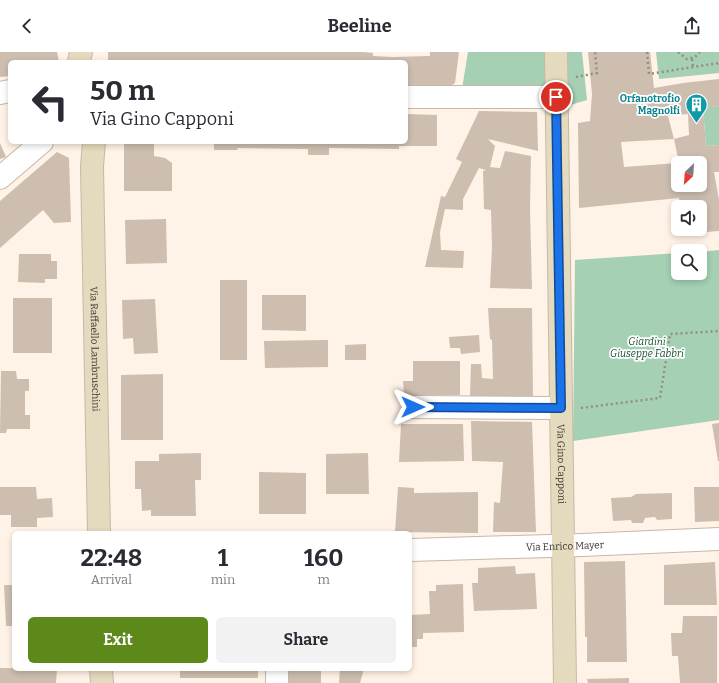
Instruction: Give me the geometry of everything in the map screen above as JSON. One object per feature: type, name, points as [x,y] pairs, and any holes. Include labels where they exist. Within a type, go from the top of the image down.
[{"type":"street","name":"Via Gino Capponi","points":[[556,52],[556,97],[567,408],[563,545],[565,683]]},
{"type":"street","points":[[408,97],[556,97]]},
{"type":"street","points":[[0,178],[40,144]]},
{"type":"street","points":[[86,144],[92,166]]},
{"type":"street","points":[[92,166],[94,144]]},
{"type":"street","name":"Via Raffaello Lambruschini","points":[[92,166],[99,531]]},
{"type":"street","points":[[413,407],[567,408]]},
{"type":"street","name":"Via Enrico Mayer","points":[[412,550],[719,539]]},
{"type":"street","points":[[102,671],[102,683]]},
{"type":"street","points":[[277,671],[277,683]]},
{"type":"path","points":[[647,52],[649,74],[719,63]]},
{"type":"path","points":[[678,52],[683,57],[692,59]]},
{"type":"path","points":[[692,59],[700,52]]},
{"type":"path","points":[[692,59],[693,67]]},
{"type":"path","points":[[567,408],[660,398],[670,334],[719,331]]},
{"type":"green space","points":[[468,52],[582,52],[587,100],[557,109],[459,107]]},
{"type":"green space","points":[[656,52],[719,52],[719,73],[659,79]]},
{"type":"green space","points":[[719,106],[719,145],[706,146],[703,108]]},
{"type":"green space","name":"Giardini Giuseppe Fabbri","points":[[719,250],[719,420],[573,441],[575,260],[671,253],[671,280],[707,280],[707,251]]},
{"type":"building","points":[[0,52],[57,52],[59,60],[8,60],[8,76],[0,77]]},
{"type":"building","points":[[108,52],[363,52],[373,53],[373,56],[393,57],[430,56],[430,52],[459,52],[455,83],[446,89],[408,87],[408,60],[108,60]]},
{"type":"building","points":[[588,52],[650,52],[654,88],[719,79],[719,106],[703,108],[706,146],[719,145],[719,172],[714,172],[719,200],[719,231],[707,232],[707,200],[679,200],[679,198],[579,208],[578,123],[590,121],[592,94]],"holes":[[[688,114],[689,135],[674,139],[668,116]]]},
{"type":"building","points":[[479,111],[537,112],[538,151],[488,139],[495,146],[490,167],[500,168],[505,151],[531,156],[530,208],[532,289],[490,288],[492,247],[491,210],[484,209],[483,171],[486,170],[479,168],[463,199],[463,210],[445,209],[440,232],[441,250],[464,251],[463,268],[425,267],[441,196],[445,197],[462,162],[456,159]]},
{"type":"building","points":[[408,114],[437,115],[437,146],[399,146],[399,149],[329,148],[329,155],[308,155],[308,149],[238,148],[237,150],[214,150],[214,144],[408,144]]},
{"type":"building","points":[[0,143],[6,157],[0,159]]},
{"type":"building","points":[[124,144],[154,144],[154,156],[165,158],[172,163],[172,191],[124,191]]},
{"type":"building","points":[[57,152],[69,158],[71,222],[54,223],[43,210],[0,248],[0,201]]},
{"type":"building","points":[[166,219],[167,263],[126,264],[125,220]]},
{"type":"building","points":[[19,254],[51,254],[51,261],[57,261],[57,279],[45,279],[45,283],[18,282]]},
{"type":"building","points":[[220,280],[247,280],[247,360],[220,360]]},
{"type":"building","points":[[262,295],[306,295],[306,331],[262,330]]},
{"type":"building","points":[[13,298],[52,298],[52,353],[13,353]]},
{"type":"building","points":[[155,299],[158,353],[134,354],[133,338],[123,339],[122,300]]},
{"type":"building","points":[[488,308],[532,308],[533,397],[470,396],[471,364],[481,364],[482,378],[493,379],[492,340],[490,339]]},
{"type":"building","points":[[479,335],[480,352],[461,354],[460,348],[450,348],[449,337]]},
{"type":"building","points":[[328,340],[328,367],[265,368],[264,341]]},
{"type":"building","points":[[366,344],[366,360],[345,360],[345,345]]},
{"type":"building","points":[[413,361],[460,361],[460,395],[404,395],[403,381],[413,381]]},
{"type":"building","points":[[1,371],[16,371],[17,379],[29,379],[29,391],[25,391],[25,415],[30,415],[30,429],[7,429],[6,433],[0,433]]},
{"type":"building","points":[[163,374],[163,440],[121,440],[121,375]]},
{"type":"building","points":[[471,421],[532,422],[536,532],[493,532],[494,502],[500,503],[503,462],[472,461]]},
{"type":"building","points":[[719,423],[719,461],[718,461],[712,424]]},
{"type":"building","points":[[401,424],[463,424],[464,461],[399,462]]},
{"type":"building","points":[[201,453],[201,480],[195,480],[196,516],[151,516],[151,510],[142,511],[141,489],[135,489],[135,461],[159,461],[159,454]]},
{"type":"building","points":[[368,453],[369,494],[326,494],[326,454]]},
{"type":"building","points":[[259,472],[306,473],[306,514],[259,514]]},
{"type":"building","points":[[0,487],[36,487],[37,499],[52,498],[53,517],[37,518],[37,527],[11,527],[11,515],[0,515]]},
{"type":"building","points":[[398,487],[414,488],[414,493],[478,492],[478,533],[395,531]]},
{"type":"building","points":[[694,487],[719,487],[719,521],[695,522]]},
{"type":"building","points":[[672,493],[672,519],[657,520],[655,517],[645,518],[643,523],[632,523],[631,520],[613,521],[611,498],[631,497],[636,494]]},
{"type":"building","points":[[625,561],[627,662],[587,662],[587,637],[585,637],[584,562]]},
{"type":"building","points":[[715,562],[717,605],[664,605],[664,565]]},
{"type":"building","points":[[515,566],[516,574],[535,573],[537,609],[474,611],[472,583],[478,583],[478,568]]},
{"type":"building","points":[[463,584],[464,632],[423,633],[423,639],[417,639],[417,647],[412,647],[412,615],[430,614],[429,591],[436,591],[436,585]]},
{"type":"building","points":[[4,585],[12,585],[12,626],[6,626]]},
{"type":"building","points":[[683,616],[717,616],[717,683],[680,683],[678,656],[672,656],[671,633],[682,633]]},
{"type":"building","points":[[0,668],[12,668],[12,671],[57,671],[56,683],[0,683]]},
{"type":"building","points":[[180,671],[258,671],[258,678],[180,678]]},
{"type":"building","points":[[288,671],[321,671],[321,683],[288,683]]},
{"type":"building","points":[[340,671],[363,671],[360,683],[339,683]]},
{"type":"building","points":[[629,678],[629,683],[588,683],[587,679]]},
{"type":"place","name":"Orfanotrofio Magnolfi","points":[[696,124]]},
{"type":"route","points":[[413,407],[561,408],[556,97]]}]
